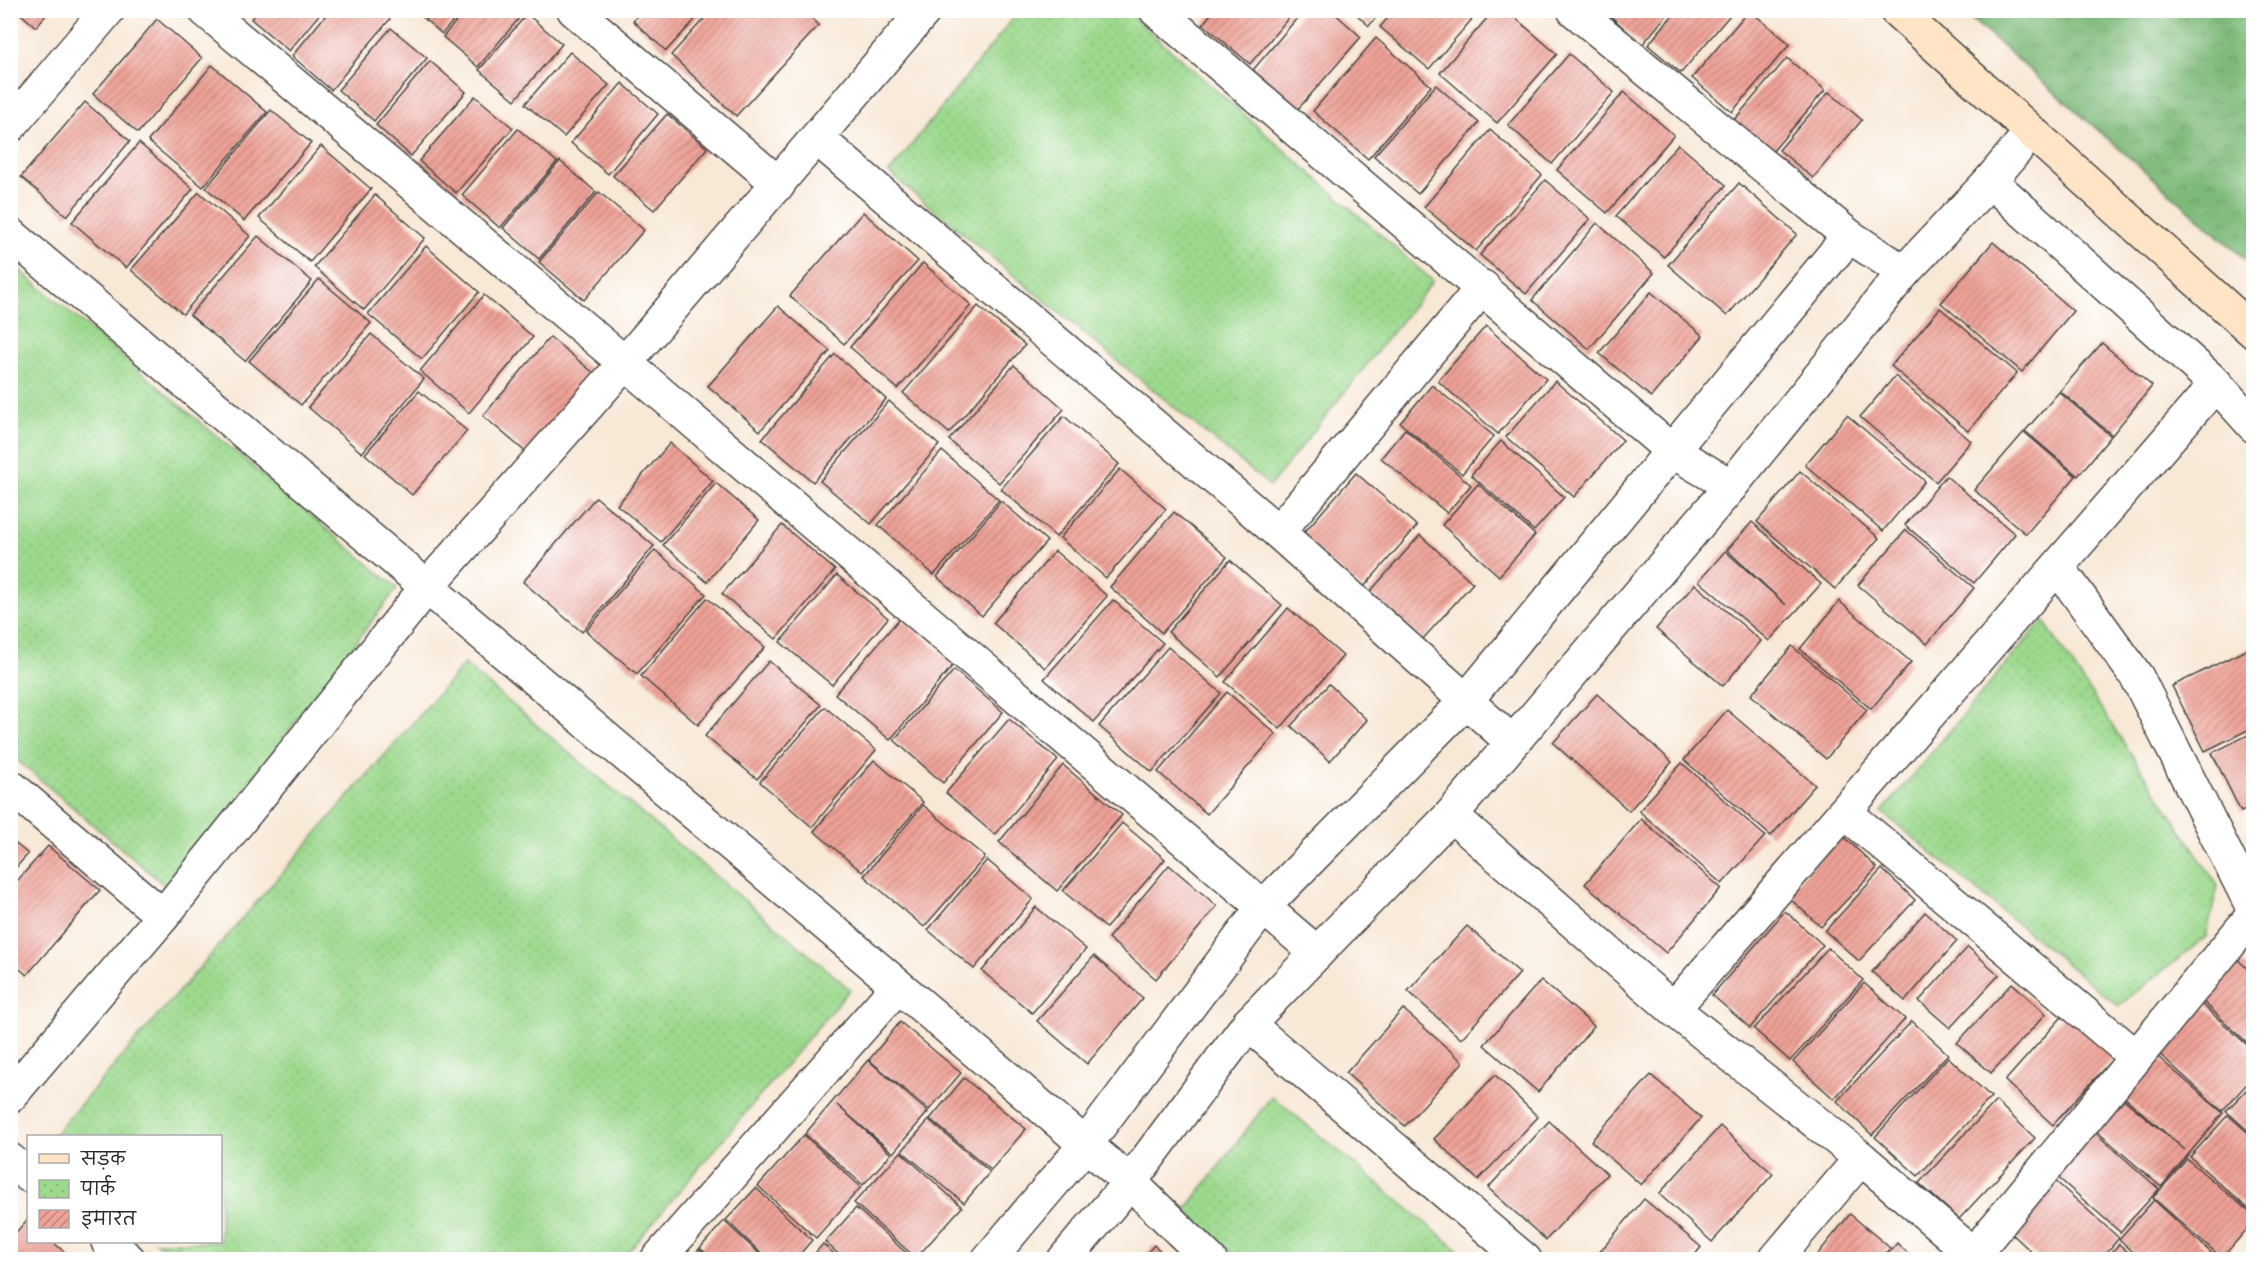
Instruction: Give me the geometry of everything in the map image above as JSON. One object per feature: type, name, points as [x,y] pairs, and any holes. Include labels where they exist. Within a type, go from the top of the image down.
[{"type":"main road","points":[[1896,10],[2253,332]]},
{"type":"street","points":[[10,126],[108,10]]},
{"type":"street","points":[[205,10],[625,363],[1317,952]]},
{"type":"street","points":[[574,10],[779,184]]},
{"type":"street","points":[[10,1096],[163,916],[426,588],[625,363],[818,139],[925,10]]},
{"type":"street","points":[[1156,10],[1483,287],[1672,451],[1731,486]]},
{"type":"street","points":[[1574,10],[1849,236],[1904,272]]},
{"type":"street","points":[[1064,1260],[1130,1182],[1248,1024],[1451,815],[1731,486],[1904,272],[1990,180],[2031,132]]},
{"type":"street","points":[[818,139],[1278,532],[1512,742]]},
{"type":"street","points":[[1990,180],[2216,384],[2253,426]]},
{"type":"street","points":[[10,234],[897,987],[1086,1144],[1130,1182],[1210,1260]]},
{"type":"street","points":[[988,1260],[1086,1144],[1264,906],[1465,702],[1849,236]]},
{"type":"street","points":[[1278,532],[1483,287]]},
{"type":"street","points":[[1673,1009],[1846,813],[2216,384]]},
{"type":"street","points":[[1451,815],[1673,1009],[1861,1158],[1977,1257],[2135,1056],[2253,912],[2137,677],[2058,567]]},
{"type":"street","points":[[10,786],[163,916]]},
{"type":"street","points":[[1846,813],[2135,1056]]},
{"type":"street","points":[[657,1260],[897,987]]},
{"type":"street","points":[[1248,1024],[1525,1260]]},
{"type":"street","points":[[1775,1260],[1861,1158]]},
{"type":"street","points":[[10,1160],[27,1174]]},
{"type":"street","points":[[109,1243],[129,1260]]},
{"type":"green space","points":[[1019,11],[1126,11],[1433,281],[1270,486],[889,173]]},
{"type":"green space","points":[[1962,11],[2253,11],[2253,266]]},
{"type":"green space","points":[[10,262],[397,588],[169,889],[11,755]]},
{"type":"green space","points":[[2043,620],[2218,886],[2206,937],[2118,1006],[1882,812]]},
{"type":"green space","points":[[464,664],[850,989],[622,1259],[178,1259],[156,1243],[222,1243],[222,1135],[54,1135]]},
{"type":"green space","points":[[1272,1096],[1469,1259],[1239,1259],[1184,1212]]},
{"type":"building","points":[[16,10],[50,10],[36,27]]},
{"type":"building","points":[[259,10],[323,10],[289,51],[251,19]]},
{"type":"building","points":[[330,10],[380,10],[390,19],[331,90],[292,56]]},
{"type":"building","points":[[414,10],[462,10],[442,34]]},
{"type":"building","points":[[465,10],[526,10],[478,67],[443,37]]},
{"type":"building","points":[[642,10],[704,10],[666,51],[633,21]]},
{"type":"building","points":[[712,10],[803,10],[819,25],[736,116],[671,55]]},
{"type":"building","points":[[1214,10],[1295,10],[1250,64],[1203,24]]},
{"type":"building","points":[[1304,10],[1331,10],[1361,37],[1298,109],[1253,70]]},
{"type":"building","points":[[1352,10],[1382,10],[1369,26]]},
{"type":"building","points":[[1395,10],[1480,10],[1429,69],[1380,27]]},
{"type":"building","points":[[1494,10],[1506,10],[1557,54],[1497,123],[1440,73]]},
{"type":"building","points":[[1604,10],[1671,10],[1642,45]]},
{"type":"building","points":[[1677,10],[1726,10],[1730,15],[1681,73],[1648,45]]},
{"type":"building","points":[[1749,10],[1790,44],[1732,112],[1692,78]]},
{"type":"building","points":[[527,14],[562,44],[515,100],[479,70]]},
{"type":"building","points":[[157,19],[202,58],[138,133],[93,94]]},
{"type":"building","points":[[391,28],[427,58],[374,121],[338,90]]},
{"type":"building","points":[[1376,38],[1431,86],[1368,159],[1313,111]]},
{"type":"building","points":[[570,52],[609,85],[564,137],[525,104]]},
{"type":"building","points":[[1569,54],[1614,92],[1552,164],[1508,125]]},
{"type":"building","points":[[1787,58],[1825,90],[1772,152],[1734,120]]},
{"type":"building","points":[[430,61],[466,92],[411,156],[376,125]]},
{"type":"building","points":[[212,65],[267,112],[203,187],[148,141]]},
{"type":"building","points":[[622,83],[658,114],[608,174],[571,143]]},
{"type":"building","points":[[1436,85],[1479,123],[1418,194],[1374,156]]},
{"type":"building","points":[[1624,92],[1674,135],[1607,213],[1557,170]]},
{"type":"building","points":[[1829,92],[1862,120],[1813,178],[1779,150]]},
{"type":"building","points":[[475,96],[513,128],[456,193],[419,161]]},
{"type":"building","points":[[85,102],[130,141],[67,216],[21,177]]},
{"type":"building","points":[[271,110],[311,143],[244,221],[206,188]]},
{"type":"building","points":[[667,114],[707,148],[654,210],[613,176]]},
{"type":"building","points":[[518,129],[557,162],[500,228],[462,195]]},
{"type":"building","points":[[1490,130],[1542,175],[1476,251],[1424,207]]},
{"type":"building","points":[[139,143],[193,189],[126,268],[72,222]]},
{"type":"building","points":[[1678,144],[1726,185],[1664,257],[1616,216]]},
{"type":"building","points":[[321,146],[371,189],[310,262],[259,218]]},
{"type":"building","points":[[560,161],[596,192],[539,259],[503,228]]},
{"type":"building","points":[[1545,180],[1590,219],[1526,294],[1480,255]]},
{"type":"building","points":[[1739,183],[1797,234],[1727,316],[1668,265]]},
{"type":"building","points":[[199,192],[250,236],[183,314],[131,270]]},
{"type":"building","points":[[599,192],[644,230],[584,300],[539,262]]},
{"type":"building","points":[[375,195],[425,238],[364,310],[314,267]]},
{"type":"building","points":[[863,212],[918,261],[844,344],[790,296]]},
{"type":"building","points":[[1597,223],[1654,273],[1589,349],[1532,300]]},
{"type":"building","points":[[258,236],[312,281],[245,361],[190,315]]},
{"type":"building","points":[[1993,242],[2073,311],[2022,372],[1941,303]]},
{"type":"building","points":[[426,246],[479,292],[422,359],[368,314]]},
{"type":"building","points":[[923,263],[971,305],[898,389],[850,347]]},
{"type":"building","points":[[319,279],[371,323],[301,405],[249,361]]},
{"type":"building","points":[[1651,292],[1703,336],[1651,397],[1599,353]]},
{"type":"building","points":[[484,295],[533,337],[469,413],[420,371]]},
{"type":"building","points":[[778,306],[830,351],[760,431],[708,386]]},
{"type":"building","points":[[978,306],[1025,345],[949,433],[903,393]]},
{"type":"building","points":[[1940,308],[2017,373],[1968,431],[1891,366]]},
{"type":"building","points":[[1486,326],[1546,379],[1498,434],[1438,381]]},
{"type":"building","points":[[371,334],[424,379],[362,453],[308,407]]},
{"type":"building","points":[[550,337],[601,379],[534,459],[483,416]]},
{"type":"building","points":[[2102,343],[2152,386],[2112,435],[2060,391]]},
{"type":"building","points":[[835,354],[886,399],[813,482],[762,439]]},
{"type":"building","points":[[1014,365],[1064,409],[999,483],[949,440]]},
{"type":"building","points":[[1895,376],[1971,441],[1936,482],[1860,417]]},
{"type":"building","points":[[1555,381],[1623,440],[1574,497],[1506,437]]},
{"type":"building","points":[[1432,385],[1494,436],[1462,474],[1400,423]]},
{"type":"building","points":[[419,391],[467,431],[412,495],[365,454]]},
{"type":"building","points":[[2059,392],[2111,436],[2078,476],[2025,431]]},
{"type":"building","points":[[889,401],[939,445],[871,524],[820,481]]},
{"type":"building","points":[[1847,415],[1925,481],[1883,531],[1805,465]]},
{"type":"building","points":[[1064,416],[1119,464],[1056,537],[1001,489]]},
{"type":"building","points":[[1405,429],[1471,485],[1447,513],[1381,458]]},
{"type":"building","points":[[2024,432],[2076,476],[2026,534],[1974,490]]},
{"type":"building","points":[[1501,441],[1564,497],[1534,531],[1471,475]]},
{"type":"building","points":[[670,443],[713,481],[661,542],[617,505]]},
{"type":"building","points":[[942,451],[999,500],[934,575],[878,525]]},
{"type":"building","points":[[1120,469],[1166,509],[1106,578],[1060,538]]},
{"type":"building","points":[[1800,471],[1879,538],[1835,589],[1757,522]]},
{"type":"building","points":[[1356,473],[1417,526],[1362,589],[1301,536]]},
{"type":"building","points":[[1946,476],[2015,534],[1974,583],[1905,525]]},
{"type":"building","points":[[716,483],[759,520],[707,582],[663,545]]},
{"type":"building","points":[[1478,484],[1535,535],[1499,576],[1442,525]]},
{"type":"building","points":[[596,497],[654,546],[582,632],[523,582]]},
{"type":"building","points":[[1001,501],[1047,541],[982,616],[937,577]]},
{"type":"building","points":[[1174,512],[1227,557],[1162,633],[1110,587]]},
{"type":"building","points":[[1752,522],[1821,584],[1769,641],[1699,581],[1725,551],[1786,605],[1727,550]]},
{"type":"building","points":[[782,525],[835,570],[776,639],[722,594]]},
{"type":"building","points":[[1906,530],[1974,588],[1927,644],[1858,585]]},
{"type":"building","points":[[1420,535],[1473,583],[1422,640],[1369,593]]},
{"type":"building","points":[[655,550],[706,594],[637,674],[586,631]]},
{"type":"building","points":[[1055,551],[1107,596],[1045,668],[993,623]]},
{"type":"building","points":[[1230,560],[1282,605],[1220,677],[1168,632]]},
{"type":"building","points":[[837,575],[888,618],[832,685],[780,642]]},
{"type":"building","points":[[1695,584],[1761,641],[1723,686],[1656,629]]},
{"type":"building","points":[[707,598],[765,647],[698,725],[641,676]]},
{"type":"building","points":[[1113,600],[1163,643],[1094,722],[1044,679]]},
{"type":"building","points":[[1839,601],[1911,662],[1871,709],[1800,649]]},
{"type":"building","points":[[1288,608],[1343,656],[1280,729],[1225,682]]},
{"type":"building","points":[[900,618],[954,664],[890,740],[835,694]]},
{"type":"building","points":[[1792,646],[1867,710],[1826,759],[1751,695]]},
{"type":"building","points":[[2254,646],[2254,727],[2205,751],[2172,686]]},
{"type":"building","points":[[1168,647],[1221,693],[1152,772],[1099,726]]},
{"type":"building","points":[[769,661],[821,705],[757,779],[705,736]]},
{"type":"building","points":[[954,670],[1003,712],[943,783],[894,740]]},
{"type":"building","points":[[1329,684],[1367,720],[1330,761],[1291,726]]},
{"type":"building","points":[[1227,692],[1276,734],[1207,814],[1158,772]]},
{"type":"building","points":[[1597,694],[1672,762],[1629,811],[1553,743]]},
{"type":"building","points":[[825,707],[876,750],[812,827],[760,782]]},
{"type":"building","points":[[1727,710],[1815,785],[1771,836],[1684,760]]},
{"type":"building","points":[[1009,719],[1058,760],[995,835],[946,793]]},
{"type":"building","points":[[2254,732],[2254,806],[2241,812],[2212,753]]},
{"type":"building","points":[[874,760],[923,802],[862,872],[814,831]]},
{"type":"building","points":[[1682,763],[1765,836],[1722,884],[1639,811]]},
{"type":"building","points":[[1063,765],[1122,815],[1057,891],[999,842]]},
{"type":"building","points":[[923,805],[985,857],[924,927],[864,876]]},
{"type":"building","points":[[1641,819],[1721,888],[1666,953],[1585,884]]},
{"type":"building","points":[[1122,823],[1165,859],[1106,928],[1063,891]]},
{"type":"building","points":[[1842,835],[1877,868],[1821,927],[1786,895]]},
{"type":"building","points":[[10,839],[28,854],[10,874]]},
{"type":"building","points":[[48,846],[100,890],[27,975],[10,961],[10,889]]},
{"type":"building","points":[[987,860],[1033,899],[974,969],[928,930]]},
{"type":"building","points":[[1169,865],[1217,906],[1156,979],[1108,938]]},
{"type":"building","points":[[1882,869],[1915,900],[1859,961],[1825,931]]},
{"type":"building","points":[[1036,907],[1086,949],[1032,1013],[982,971]]},
{"type":"building","points":[[1785,911],[1823,945],[1750,1028],[1712,995]]},
{"type":"building","points":[[1925,912],[1957,941],[1905,1001],[1872,972]]},
{"type":"building","points":[[1467,926],[1520,973],[1461,1039],[1408,991]]},
{"type":"building","points":[[1968,947],[1999,975],[1950,1028],[1919,1001]]},
{"type":"building","points":[[1828,948],[1863,980],[1790,1061],[1754,1029]]},
{"type":"building","points":[[1094,956],[1143,998],[1087,1064],[1037,1021]]},
{"type":"building","points":[[2236,958],[2254,975],[2254,1049],[2198,997]]},
{"type":"building","points":[[1541,980],[1594,1026],[1538,1092],[1484,1045]]},
{"type":"building","points":[[1864,983],[1905,1019],[1834,1099],[1793,1062]]},
{"type":"building","points":[[2012,983],[2046,1014],[1991,1073],[1957,1043]]},
{"type":"building","points":[[2196,999],[2254,1051],[2254,1076],[2222,1111],[2152,1047]]},
{"type":"building","points":[[1403,1009],[1463,1062],[1405,1126],[1346,1073]]},
{"type":"building","points":[[2068,1010],[2117,1054],[2053,1125],[2005,1081]]},
{"type":"building","points":[[1912,1021],[1948,1054],[1872,1135],[1837,1101]]},
{"type":"building","points":[[900,1022],[961,1073],[929,1110],[869,1060]]},
{"type":"building","points":[[2151,1051],[2223,1113],[2161,1187],[2094,1129],[2121,1097],[2185,1150],[2116,1090]]},
{"type":"building","points":[[1948,1057],[1991,1097],[1918,1176],[1875,1137]]},
{"type":"building","points":[[868,1060],[928,1112],[893,1153],[837,1105],[891,1154],[863,1185],[805,1134]]},
{"type":"building","points":[[1495,1075],[1538,1117],[1478,1180],[1434,1139]]},
{"type":"building","points":[[1651,1075],[1701,1118],[1641,1185],[1591,1141]]},
{"type":"building","points":[[964,1078],[1026,1129],[991,1170],[930,1119]]},
{"type":"building","points":[[2254,1082],[2254,1136],[2226,1111]]},
{"type":"building","points":[[1996,1101],[2035,1138],[1959,1219],[1919,1183]]},
{"type":"building","points":[[2228,1115],[2254,1138],[2254,1214],[2190,1157]]},
{"type":"building","points":[[929,1120],[990,1172],[964,1203],[902,1151]]},
{"type":"building","points":[[1549,1121],[1607,1174],[1546,1240],[1488,1188]]},
{"type":"building","points":[[1720,1126],[1773,1174],[1712,1242],[1659,1194]]},
{"type":"building","points":[[2092,1130],[2159,1189],[2120,1232],[2054,1174]]},
{"type":"building","points":[[804,1135],[861,1187],[816,1238],[758,1186]]},
{"type":"building","points":[[901,1152],[962,1207],[916,1258],[854,1203]]},
{"type":"building","points":[[2187,1159],[2254,1216],[2254,1221],[2222,1258],[2153,1198]]},
{"type":"building","points":[[2052,1178],[2119,1238],[2100,1260],[2040,1260],[2007,1229]]},
{"type":"building","points":[[756,1188],[812,1240],[795,1260],[768,1260],[726,1220]]},
{"type":"building","points":[[1644,1199],[1701,1247],[1691,1260],[1593,1260]]},
{"type":"building","points":[[2154,1200],[2219,1260],[2142,1260],[2119,1239]]},
{"type":"building","points":[[856,1208],[912,1258],[910,1260],[845,1260],[825,1242]]},
{"type":"building","points":[[1850,1214],[1890,1248],[1881,1260],[1813,1260]]},
{"type":"building","points":[[27,1220],[27,1243],[54,1243],[73,1260],[10,1260],[10,1239]]},
{"type":"building","points":[[724,1221],[766,1260],[713,1260],[700,1248]]},
{"type":"building","points":[[1897,1243],[1915,1260],[1883,1260]]},
{"type":"building","points":[[823,1244],[841,1260],[809,1260]]},
{"type":"building","points":[[2119,1244],[2137,1260],[2105,1260]]},
{"type":"building","points":[[1154,1245],[1170,1260],[1141,1260]]},
{"type":"building","points":[[699,1249],[711,1260],[689,1260]]}]
